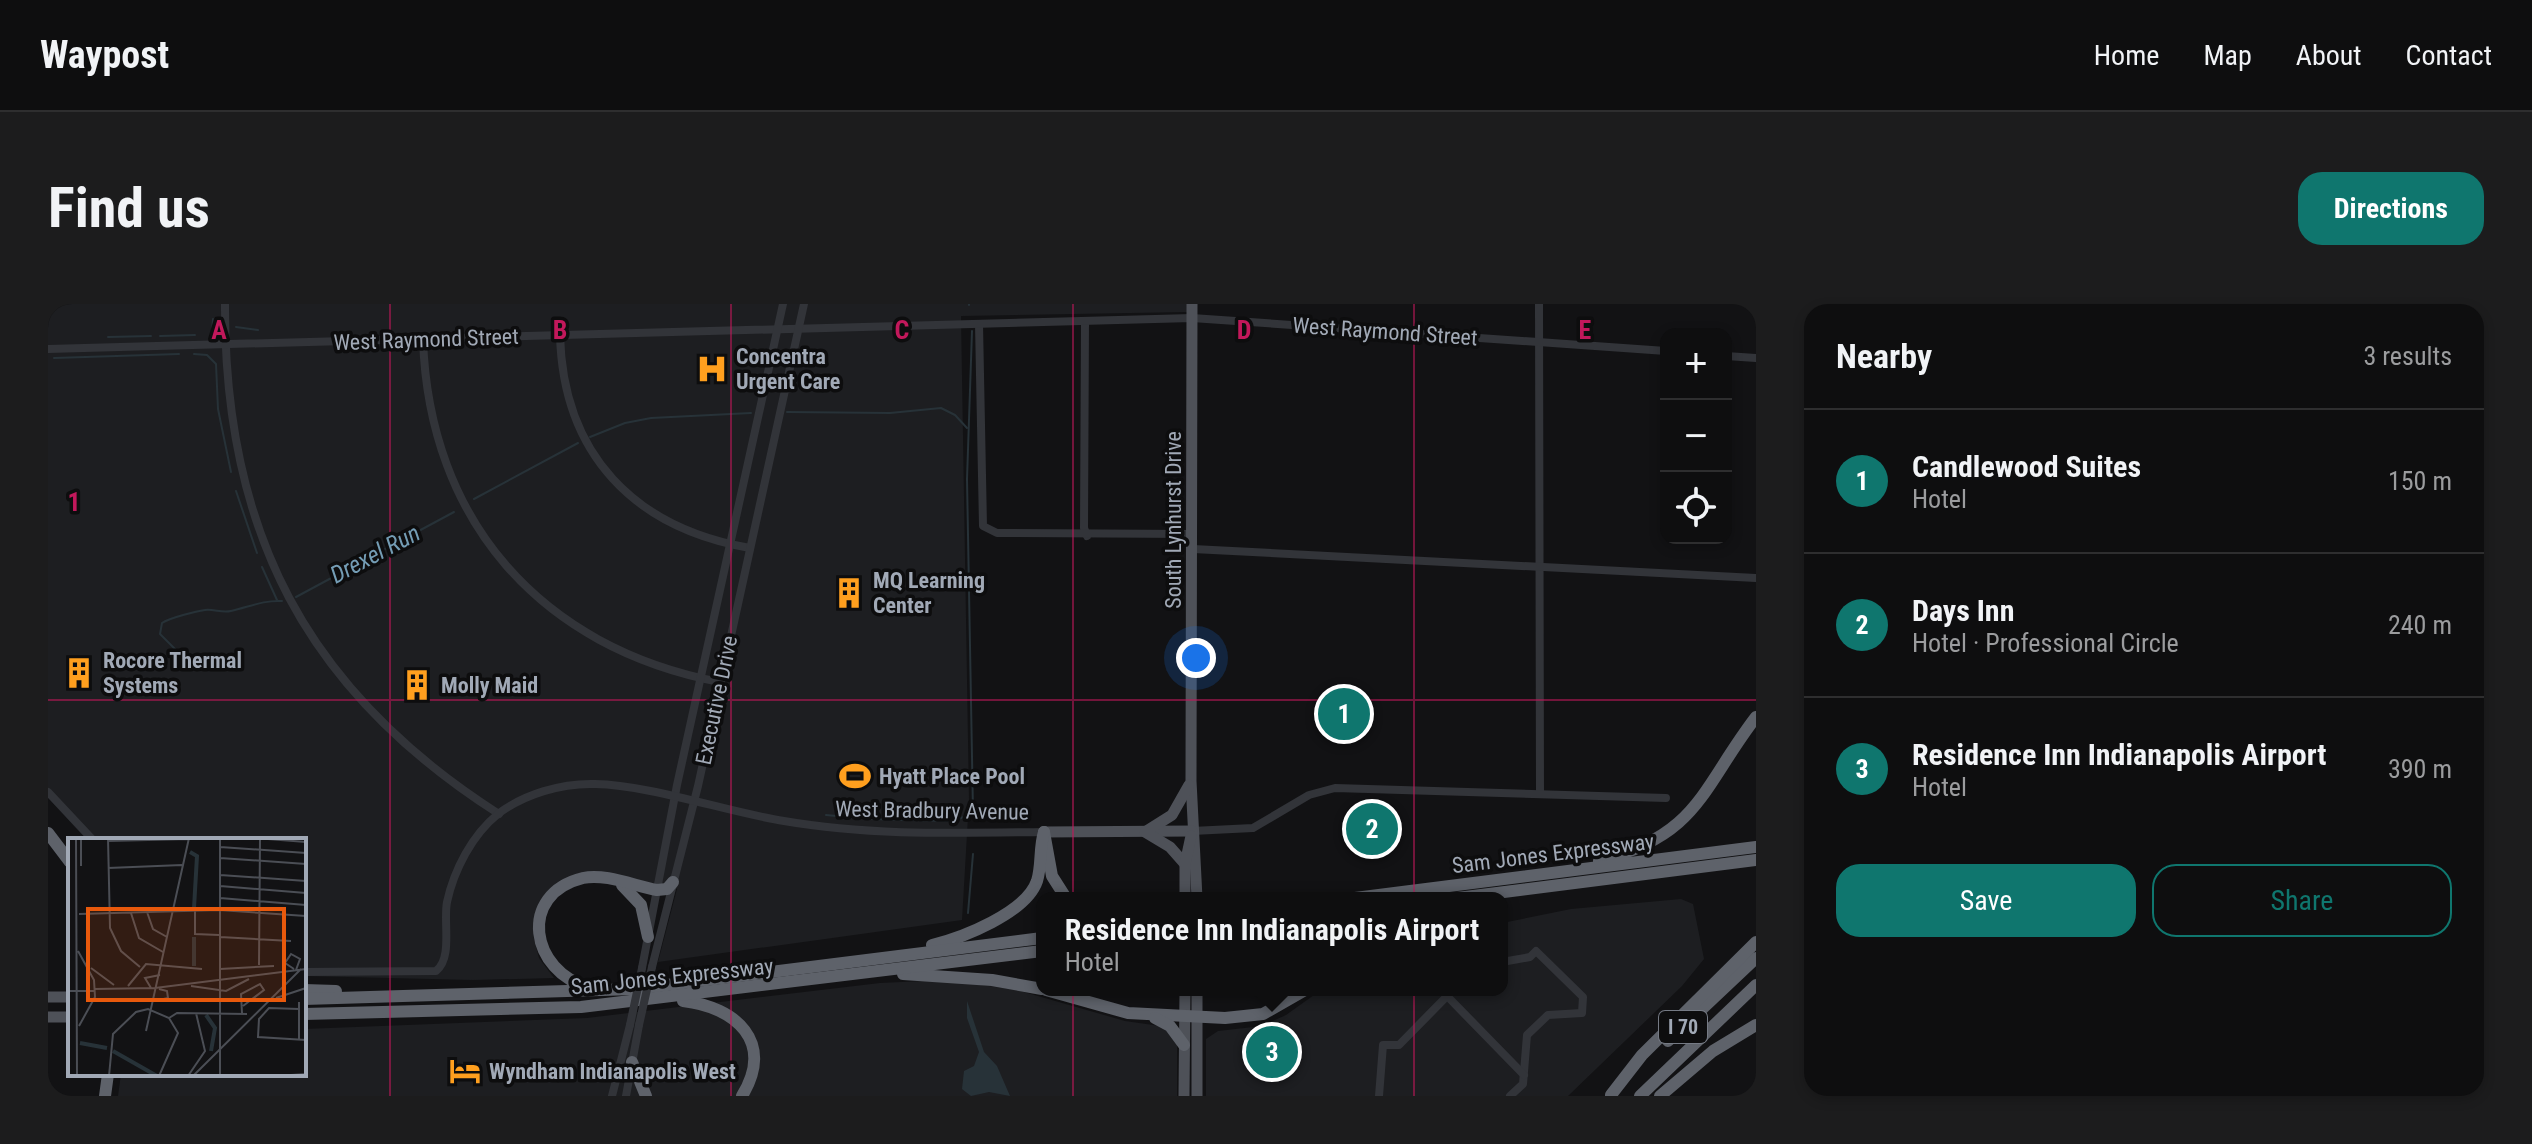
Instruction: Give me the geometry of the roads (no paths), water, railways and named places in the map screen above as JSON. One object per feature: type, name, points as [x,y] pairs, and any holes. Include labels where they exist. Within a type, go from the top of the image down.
[{"type":"highway","points":[[1525,876],[1616,856],[1662,835],[1706,795],[1756,717]]},
{"type":"highway","points":[[48,831],[68,852]]},
{"type":"highway","points":[[48,831],[68,859]]},
{"type":"highway","points":[[1044,832],[1051,873],[1062,892]]},
{"type":"highway","points":[[880,958],[960,937],[994,920],[1025,899],[1037,880],[1044,832]]},
{"type":"highway","name":"Sam Jones Expressway","points":[[1401,892],[1756,847]]},
{"type":"highway","name":"Sam Jones Expressway","points":[[1505,892],[1756,860]]},
{"type":"highway","points":[[600,991],[570,982],[552,968],[541,949],[539,923],[547,903],[562,887],[589,877],[657,890],[667,889],[673,882]]},
{"type":"highway","points":[[615,882],[633,894],[641,905],[648,937]]},
{"type":"highway","points":[[1508,899],[1576,883]]},
{"type":"highway","name":"Sam Jones Expressway","points":[[306,999],[600,991],[1036,939]]},
{"type":"highway","points":[[1610,1096],[1642,1055],[1756,942]]},
{"type":"highway","name":"Sam Jones Expressway","points":[[306,1014],[508,1011],[666,999],[1036,952]]},
{"type":"highway","name":"I 70","points":[[1610,1096],[1756,958]]},
{"type":"highway","points":[[863,973],[970,978],[1036,989]]},
{"type":"highway","name":"I 70","points":[[1640,1096],[1756,985]]},
{"type":"highway","points":[[306,990],[459,997]]},
{"type":"highway","points":[[1065,996],[1116,1011],[1152,1017],[1256,1016],[1294,996]]},
{"type":"highway","points":[[666,999],[713,1005],[740,1023],[749,1039],[753,1061],[751,1078],[742,1096]]},
{"type":"highway","points":[[1152,1017],[1170,1026],[1184,1045]]},
{"type":"highway","points":[[1660,1096],[1713,1051],[1756,1025]]},
{"type":"highway","points":[[632,1062],[646,1096]]},
{"type":"highway","points":[[105,1096],[108,1076]]},
{"type":"main road","name":"South Lynhurst Drive","points":[[1192,304],[1191,781],[1192,831],[1198,861],[1197,892]]},
{"type":"main road","points":[[1185,864],[1170,847],[1145,832],[1172,815],[1191,781]]},
{"type":"main road","name":"South Lynhurst Drive","points":[[1185,892],[1185,864],[1192,831]]},
{"type":"main road","name":"West Bradbury Avenue","points":[[1044,832],[1192,831]]},
{"type":"main road","points":[[1186,996],[1191,1015],[1197,1096]]},
{"type":"main road","points":[[1184,1096],[1184,1045],[1196,996]]},
{"type":"street","points":[[225,304],[227,389],[240,471],[266,550],[300,618],[336,671],[369,710],[427,762],[499,814],[470,847],[453,882],[445,916],[446,957],[441,968],[428,973],[306,972]]},
{"type":"street","name":"Executive Drive","points":[[647,967],[648,937],[674,799],[783,304]]},
{"type":"street","name":"Executive Drive","points":[[612,1096],[694,803],[804,304]]},
{"type":"street","points":[[1539,304],[1540,793]]},
{"type":"street","name":"West Raymond Street","points":[[48,349],[1192,318],[1660,351]]},
{"type":"street","points":[[1085,321],[1084,528],[1087,536]]},
{"type":"street","points":[[979,324],[980,518],[986,529],[997,533],[1087,536],[1193,534]]},
{"type":"street","points":[[560,335],[569,403],[580,432],[603,468],[625,492],[658,517],[695,535],[750,548]]},
{"type":"street","points":[[423,339],[428,404],[443,459],[463,504],[498,557],[547,607],[594,638],[645,663],[720,682]]},
{"type":"street","points":[[1732,356],[1756,358]]},
{"type":"street","points":[[1193,549],[1756,578]]},
{"type":"street","name":"West Bradbury Avenue","points":[[499,814],[539,793],[576,784],[617,786],[841,829],[904,833],[1044,832]]},
{"type":"street","points":[[1192,831],[1253,828],[1309,795],[1335,788],[1666,798]]},
{"type":"street","points":[[48,792],[91,838]]},
{"type":"street","points":[[1508,961],[1530,957],[1536,951],[1583,997],[1582,1013],[1548,1015],[1527,1035],[1523,1084],[1510,1096]]},
{"type":"street","points":[[1379,1096],[1383,1045],[1399,1045],[1449,996]]},
{"type":"street","points":[[1453,996],[1524,1075]]},
{"type":"street","name":"Executive Drive","points":[[626,1096],[634,1025]]},
{"type":"waterway","points":[[212,332],[213,319]]},
{"type":"waterway","points":[[236,327],[258,330]]},
{"type":"waterway","points":[[972,331],[967,479],[973,812]]},
{"type":"waterway","points":[[160,336],[195,335]]},
{"type":"waterway","points":[[108,337],[151,336]]},
{"type":"waterway","points":[[54,358],[179,354]]},
{"type":"waterway","points":[[194,354],[207,355],[216,364],[218,409],[231,472]]},
{"type":"waterway","name":"Drexel Run","points":[[787,412],[890,413],[941,408],[955,415],[967,428]]},
{"type":"waterway","name":"Drexel Run","points":[[590,437],[625,423],[651,418],[751,413]]},
{"type":"waterway","name":"Drexel Run","points":[[474,499],[578,443]]},
{"type":"waterway","points":[[236,491],[257,553]]},
{"type":"waterway","name":"Drexel Run","points":[[296,597],[454,512]]},
{"type":"waterway","points":[[262,567],[277,600]]},
{"type":"waterway","name":"Drexel Run","points":[[176,650],[160,634],[162,623],[166,621],[201,611],[228,611],[282,601]]},
{"type":"waterway","points":[[872,819],[952,821],[964,817],[975,804]]},
{"type":"waterway","points":[[826,815],[857,818]]},
{"type":"waterway","points":[[968,913],[973,854]]},
{"type":"place","name":"Concentra Urgent Care","points":[[712,369]]},
{"type":"place","name":"MQ Learning Center","points":[[849,593]]},
{"type":"place","name":"Rocore Thermal Systems","points":[[79,673]]},
{"type":"place","name":"Molly Maid","points":[[417,685]]},
{"type":"place","name":"Candlewood Suites","points":[[1344,714]]},
{"type":"place","name":"Hyatt Place Pool","points":[[855,776]]},
{"type":"place","name":"Days Inn","points":[[1372,829]]},
{"type":"place","name":"Residence Inn Indianapolis Airport","points":[[1272,1052]]},
{"type":"place","name":"Wyndham Indianapolis West","points":[[465,1071]]}]
